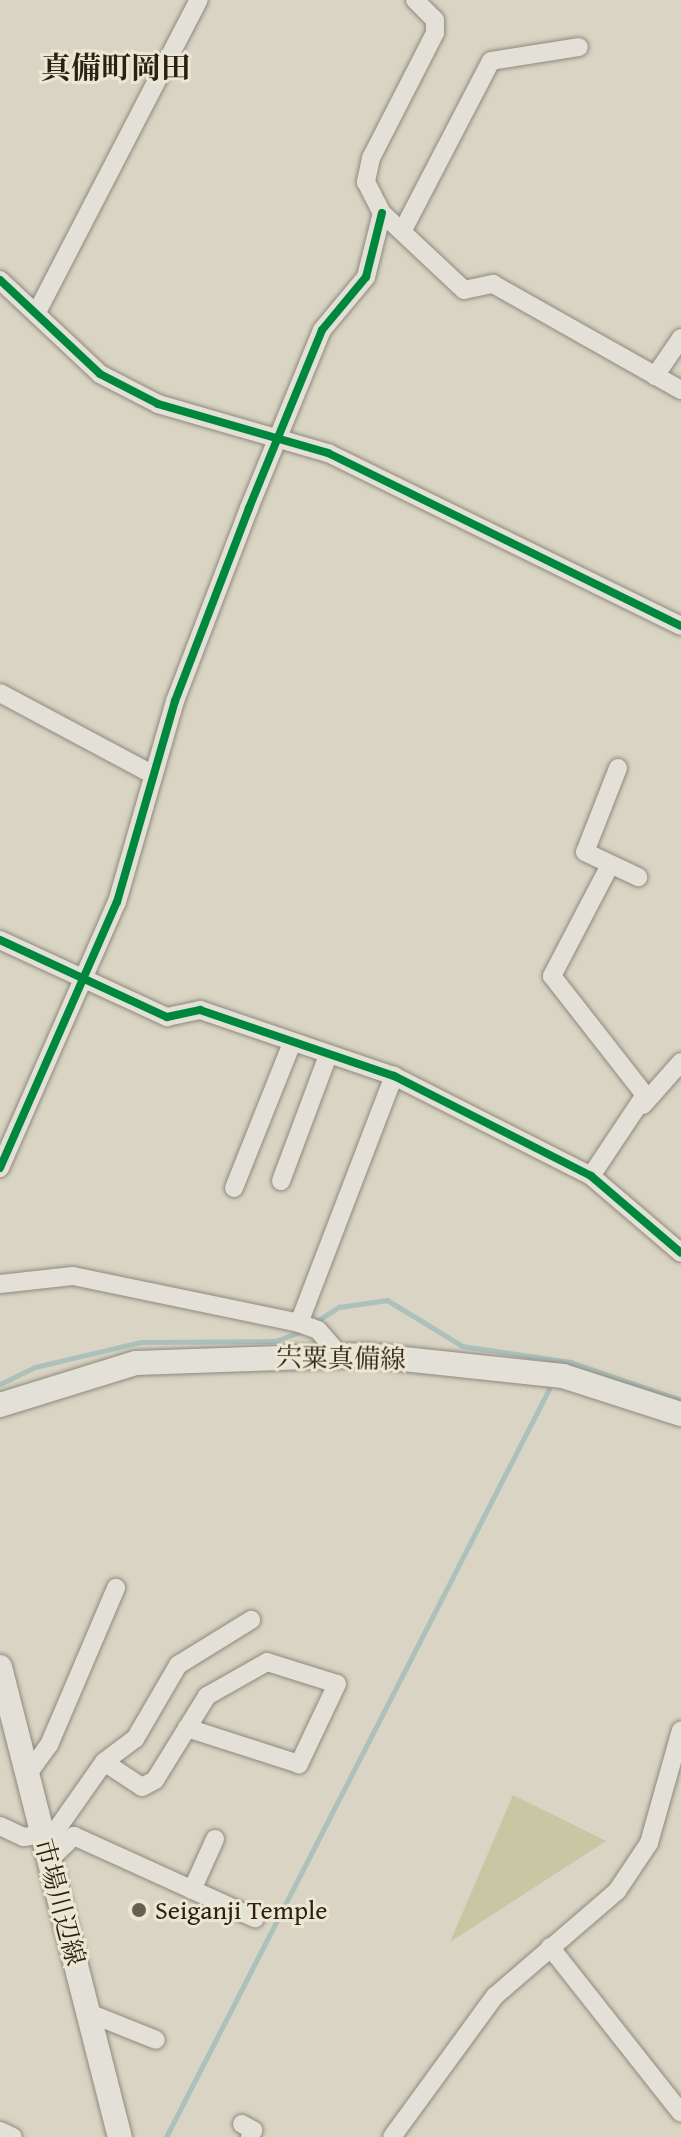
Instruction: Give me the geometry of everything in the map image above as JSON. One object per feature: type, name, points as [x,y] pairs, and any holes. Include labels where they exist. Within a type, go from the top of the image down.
[{"type":"main road","name":"宍粟真備線","points":[[0,1405],[111,1367],[340,1355],[507,1367],[621,1391],[681,1414]]},
{"type":"main road","name":"市場川辺線","points":[[0,1667],[120,2137]]},
{"type":"street","points":[[38,310],[199,0]]},
{"type":"street","points":[[415,0],[435,20],[435,33],[371,158],[366,182],[382,213],[404,228],[464,290],[493,284],[681,390]]},
{"type":"street","points":[[404,228],[491,61],[508,53],[579,47]]},
{"type":"street","points":[[0,1168],[86,977],[134,856],[152,774],[322,330],[366,277],[382,213]]},
{"type":"street","points":[[0,280],[38,310],[100,374],[158,404],[278,440],[383,477],[681,626]]},
{"type":"street","points":[[655,376],[681,338]]},
{"type":"street","points":[[0,693],[152,774]]},
{"type":"street","points":[[618,768],[585,852],[638,877]]},
{"type":"street","points":[[610,865],[552,976],[638,1081],[643,1105]]},
{"type":"street","points":[[0,940],[86,977],[167,1017],[200,1010],[394,1076],[591,1176],[681,1253]]},
{"type":"street","points":[[234,1188],[292,1043]]},
{"type":"street","points":[[281,1181],[328,1055]]},
{"type":"street","points":[[591,1176],[643,1105],[681,1062]]},
{"type":"street","points":[[306,1326],[394,1076]]},
{"type":"street","points":[[0,1284],[73,1276],[306,1326],[340,1355]]},
{"type":"street","points":[[27,1775],[49,1745],[116,1588]]},
{"type":"street","points":[[46,1847],[104,1762],[135,1739],[178,1665],[251,1620]]},
{"type":"street","points":[[104,1762],[142,1787],[155,1780],[187,1728],[207,1696],[267,1662],[337,1684],[299,1764],[187,1728]]},
{"type":"street","points":[[392,2137],[495,1996],[617,1891],[649,1843],[681,1730]]},
{"type":"street","points":[[0,1826],[46,1847],[74,1836],[255,1918]]},
{"type":"street","points":[[192,1890],[215,1839]]},
{"type":"street","points":[[550,1947],[681,2113]]},
{"type":"street","points":[[89,2013],[156,2040]]},
{"type":"street","points":[[0,2131],[13,2137]]},
{"type":"green space","points":[[513,1795],[606,1841],[450,1942]]},
{"type":"waterway","points":[[314,1323],[339,1307],[387,1300],[462,1346],[571,1362],[681,1400]]},
{"type":"waterway","points":[[0,1384],[35,1367],[141,1342],[275,1341],[303,1331]]},
{"type":"waterway","points":[[166,2137],[549,1389]]},
{"type":"cycle path","points":[[0,1168],[117,902],[175,701],[249,508],[322,330],[366,277],[382,213]]},
{"type":"cycle path","points":[[0,280],[100,374],[158,404],[328,453],[681,626]]},
{"type":"cycle path","points":[[0,940],[167,1017],[200,1010],[394,1076],[591,1176],[681,1253]]},
{"type":"place","name":"Seiganji Temple","points":[[139,1910]]},
{"type":"district","name":"真備町岡田","points":[[116,67]]}]
